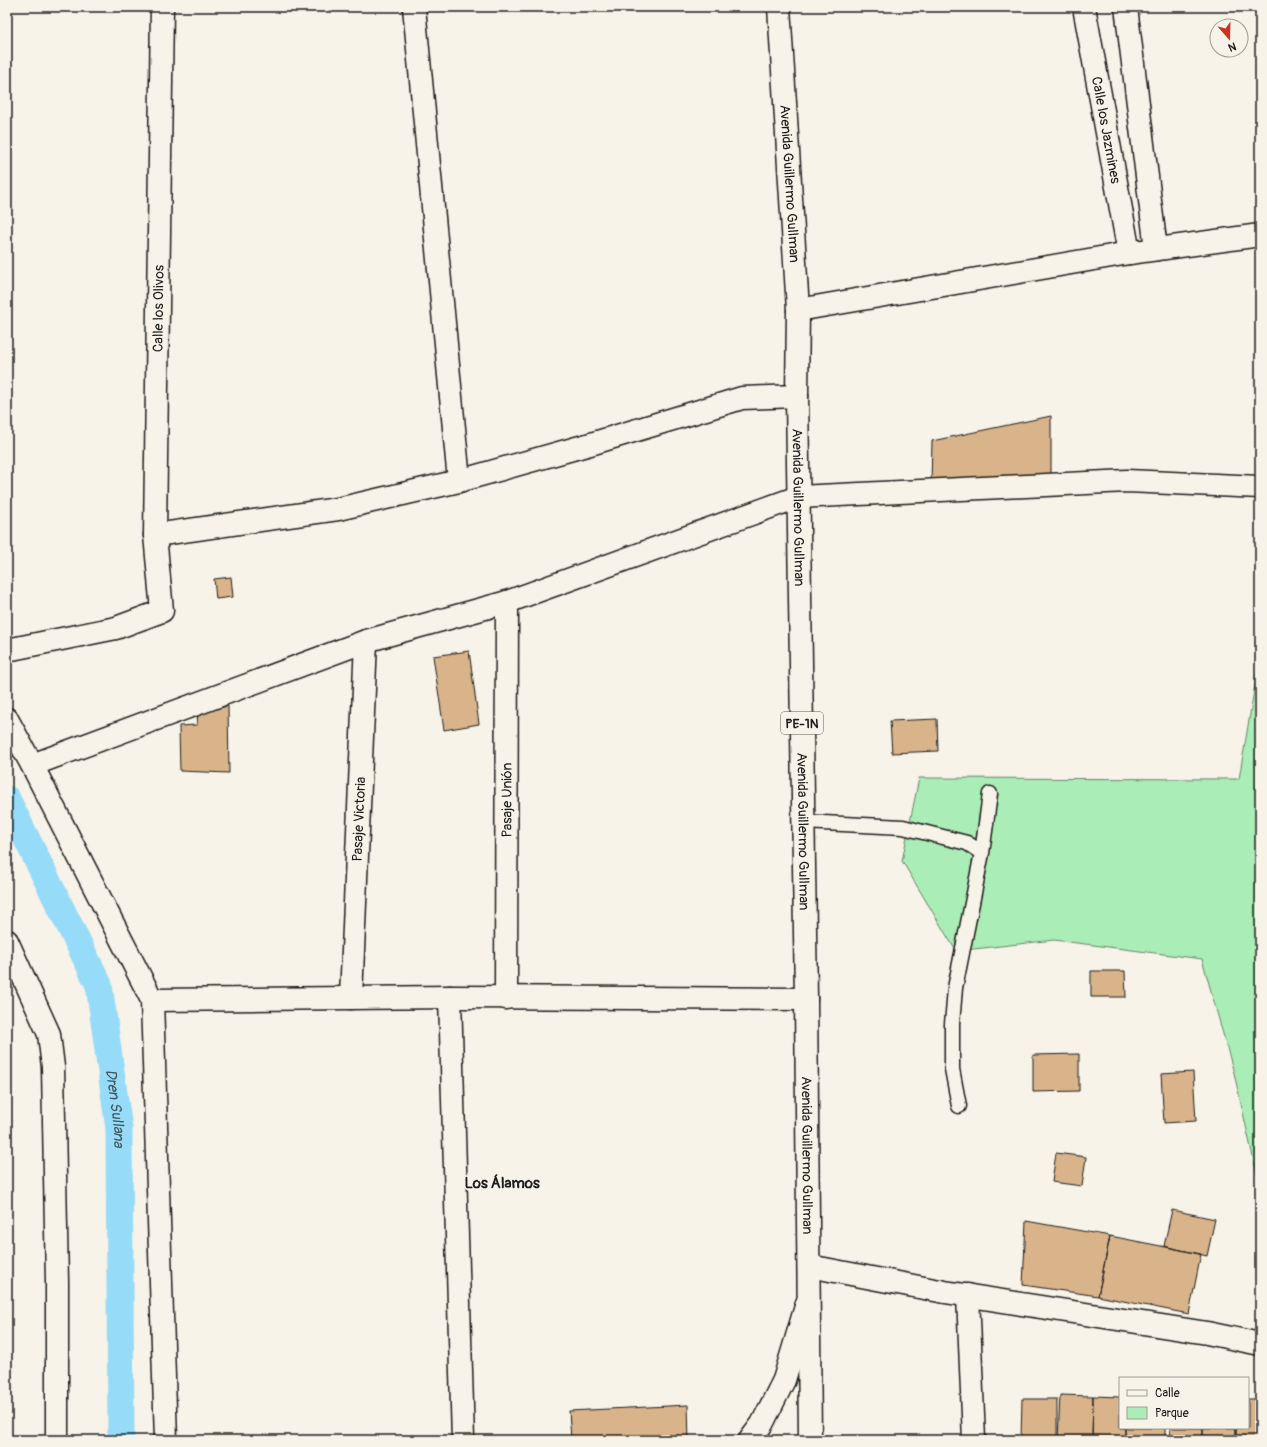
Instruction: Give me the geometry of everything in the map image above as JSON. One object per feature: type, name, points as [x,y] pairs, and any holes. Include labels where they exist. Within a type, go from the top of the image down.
[{"type":"street","name":"Calle los Olivos","points":[[7,650],[116,628],[162,611],[155,535],[162,7]]},
{"type":"street","points":[[414,7],[459,480]]},
{"type":"street","name":"Avenida Guillermo Gullman","points":[[779,7],[798,310],[796,396],[806,999],[810,1440]]},
{"type":"street","name":"Calle los Jazmines","points":[[1084,7],[1129,253]]},
{"type":"street","points":[[1126,7],[1156,249]]},
{"type":"street","points":[[798,310],[1129,253],[1260,235]]},
{"type":"street","points":[[155,535],[338,509],[459,480],[594,443],[742,398],[796,396]]},
{"type":"street","points":[[32,765],[366,641],[506,602],[798,497],[1127,481],[1260,487]]},
{"type":"street","name":"Pasaje Unión","points":[[506,602],[506,998]]},
{"type":"street","name":"Pasaje Victoria","points":[[351,998],[366,641]]},
{"type":"street","points":[[7,719],[152,1000],[166,1440]]},
{"type":"street","points":[[7,941],[49,1034],[53,1067],[57,1283],[57,1440]]},
{"type":"street","points":[[450,997],[463,1440]]},
{"type":"street","points":[[152,1000],[450,997],[806,999]]},
{"type":"street","points":[[809,1266],[968,1295],[1200,1332],[1260,1344]]},
{"type":"street","points":[[968,1295],[974,1440]]},
{"type":"street","points":[[750,1440],[762,1424],[784,1380],[809,1296]]},
{"type":"lane","points":[[959,1106],[952,1070],[952,1024],[955,988],[982,853],[990,794]]},
{"type":"lane","points":[[803,822],[903,827],[966,843],[982,853]]},
{"type":"green space","points":[[1260,655],[1260,1188],[1234,1073],[1202,959],[1054,940],[956,951],[902,861],[919,778],[1239,779]]},
{"type":"building","points":[[1051,416],[1051,481],[931,484],[932,441]]},
{"type":"building","points":[[231,577],[233,597],[216,599],[214,579]]},
{"type":"building","points":[[469,651],[479,724],[444,730],[433,656]]},
{"type":"building","points":[[228,706],[229,773],[180,771],[179,726],[197,725],[198,712]]},
{"type":"building","points":[[937,719],[938,751],[892,753],[890,721]]},
{"type":"building","points":[[1091,971],[1125,971],[1126,997],[1091,997]]},
{"type":"building","points":[[1079,1054],[1079,1091],[1033,1092],[1033,1055]]},
{"type":"building","points":[[1193,1072],[1196,1121],[1164,1123],[1161,1074]]},
{"type":"building","points":[[1056,1153],[1086,1157],[1082,1186],[1052,1182]]},
{"type":"building","points":[[1172,1210],[1215,1219],[1207,1256],[1164,1246]]},
{"type":"building","points":[[1026,1221],[1110,1236],[1098,1296],[1023,1285]]},
{"type":"building","points":[[1110,1236],[1201,1254],[1189,1314],[1098,1296]]},
{"type":"building","points":[[1060,1395],[1093,1396],[1092,1440],[1058,1440]]},
{"type":"building","points":[[1093,1396],[1119,1397],[1119,1429],[1125,1429],[1125,1440],[1092,1440]]},
{"type":"building","points":[[1022,1399],[1057,1399],[1057,1438],[1021,1438]]},
{"type":"building","points":[[1249,1399],[1260,1399],[1260,1440],[1236,1440],[1236,1429],[1249,1429]]},
{"type":"building","points":[[688,1405],[689,1440],[571,1440],[569,1411]]},
{"type":"building","points":[[1125,1429],[1165,1429],[1165,1440],[1125,1440]]},
{"type":"building","points":[[1170,1429],[1203,1429],[1203,1440],[1169,1440]]},
{"type":"building","points":[[1203,1429],[1236,1429],[1236,1440],[1203,1440]]},
{"type":"waterway","name":"Dren Sullana","points":[[7,799],[99,985],[119,1129],[121,1440]]},
{"type":"district","name":"Los Álamos","points":[[502,1183]]}]
